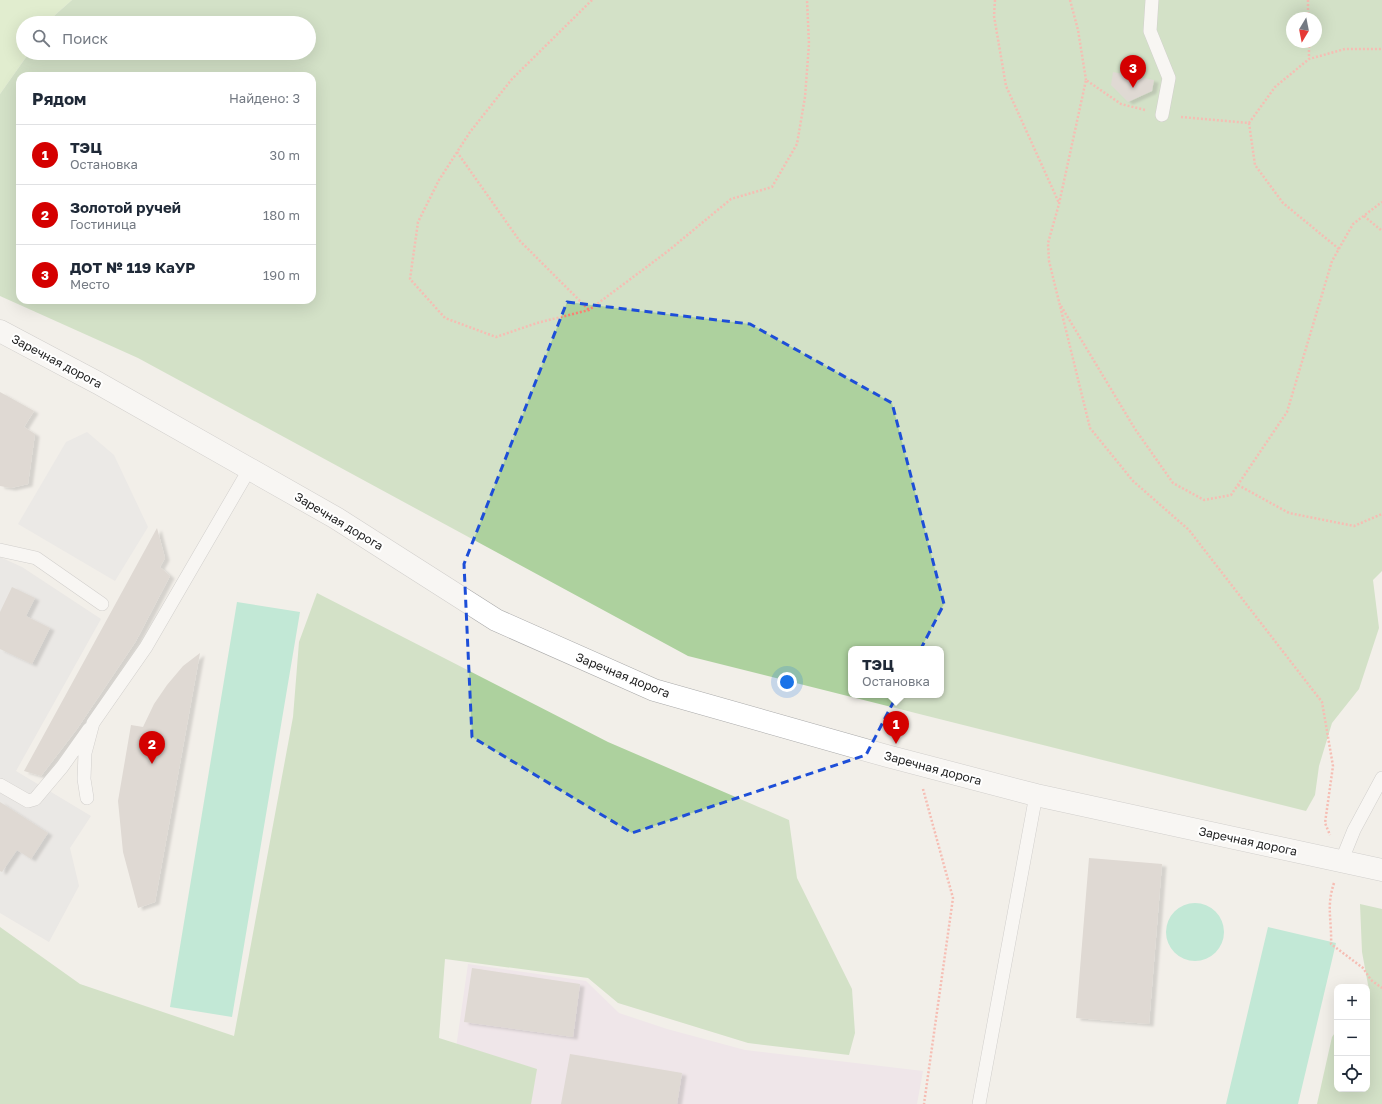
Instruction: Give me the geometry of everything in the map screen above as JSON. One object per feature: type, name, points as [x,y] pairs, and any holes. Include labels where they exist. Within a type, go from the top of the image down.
[{"type":"street","name":"Заречная дорога","points":[[0,331],[250,468],[336,518],[496,620],[654,690],[887,756],[915,762],[1036,795],[1382,870]]},
{"type":"lane","points":[[1152,0],[1150,31],[1169,78],[1162,115]]},
{"type":"lane","points":[[0,785],[28,800],[35,799],[62,766],[146,646],[250,468]]},
{"type":"lane","points":[[0,550],[36,558],[102,604]]},
{"type":"lane","points":[[87,798],[84,779],[86,754],[93,723]]},
{"type":"lane","points":[[1341,862],[1354,830],[1382,778]]},
{"type":"lane","points":[[980,1104],[1036,795]]},
{"type":"path","points":[[592,0],[512,79],[470,132],[439,180],[418,222],[410,279],[446,318],[496,338],[537,323],[589,310],[668,251],[731,199],[772,187],[797,144],[805,97],[809,44],[808,0]]},
{"type":"path","points":[[995,0],[994,16],[1006,86],[1059,204]]},
{"type":"path","points":[[1070,0],[1078,30],[1086,80],[1059,204],[1048,243],[1049,261],[1090,428],[1133,481],[1189,530],[1322,702],[1333,766],[1325,823],[1341,862],[1330,895],[1329,912],[1332,928],[1332,944],[1363,968],[1371,980],[1382,988]]},
{"type":"path","points":[[1308,0],[1308,12]]},
{"type":"path","points":[[1309,48],[1309,58]]},
{"type":"path","points":[[1339,249],[1283,204],[1255,165],[1248,123],[1275,87],[1309,58],[1345,48],[1382,49]]},
{"type":"path","points":[[1086,80],[1122,104],[1162,115],[1248,123]]},
{"type":"path","points":[[457,152],[519,240],[589,310]]},
{"type":"path","points":[[1059,304],[1135,429],[1173,483],[1204,500],[1232,495],[1288,412],[1332,261],[1353,224],[1382,202]]},
{"type":"path","points":[[1364,216],[1382,231]]},
{"type":"path","points":[[1238,485],[1289,513],[1354,526],[1382,514]]},
{"type":"path","points":[[915,762],[954,898],[924,1104]]},
{"type":"highlighted area","points":[[567,302],[750,324],[892,403],[944,604],[866,755],[632,833],[472,737],[464,564]]},
{"type":"shaded area","points":[[87,432],[114,455],[148,527],[115,581],[18,524],[66,442]]},
{"type":"shaded area","points":[[0,557],[22,567],[101,619],[16,771],[91,816],[70,848],[79,886],[49,942],[0,913]]},
{"type":"shaded area","points":[[468,964],[586,981],[619,1013],[667,1029],[745,1050],[923,1071],[917,1104],[448,1104]]},
{"type":"green space","points":[[0,0],[72,0],[54,16],[16,16],[16,60],[24,60],[0,94]]},
{"type":"green space","points":[[72,0],[1382,0],[1382,571],[1373,580],[1379,628],[1359,689],[1332,723],[1319,766],[1315,795],[1306,811],[855,698],[944,698],[944,646],[848,646],[848,696],[688,656],[138,358],[18,304],[316,304],[316,72],[16,72],[16,303],[0,296],[0,94],[24,60],[316,60],[316,16],[54,16]]},
{"type":"green space","points":[[317,593],[608,742],[789,820],[797,878],[852,989],[855,1033],[849,1055],[748,1043],[618,1003],[588,978],[445,959],[439,1038],[537,1069],[531,1104],[0,1104],[0,927],[80,984],[234,1036],[293,717],[299,642]]},
{"type":"green space","points":[[237,602],[300,612],[232,1017],[170,1007]]},
{"type":"green space","points":[[1189,903],[1201,903],[1216,911],[1224,926],[1224,938],[1216,953],[1201,961],[1189,961],[1174,953],[1166,938],[1166,926],[1174,911]]},
{"type":"green space","points":[[1360,904],[1382,909],[1382,1104],[1317,1104],[1332,1037],[1334,1034],[1334,1092],[1370,1092],[1370,984],[1368,984],[1362,952]]},
{"type":"green space","points":[[1268,927],[1336,943],[1298,1104],[1226,1104]]},
{"type":"building","points":[[1113,72],[1154,80],[1152,91],[1128,102],[1111,85]]},
{"type":"building","points":[[0,392],[34,411],[24,427],[35,434],[28,484],[11,488],[0,486]]},
{"type":"building","points":[[157,528],[165,558],[160,567],[170,576],[136,641],[77,729],[41,776],[24,771]]},
{"type":"building","points":[[12,587],[35,598],[26,616],[50,628],[32,664],[0,649],[0,612]]},
{"type":"building","points":[[200,653],[155,902],[138,908],[123,852],[118,801],[131,725],[143,727],[154,704],[167,685],[183,666]]},
{"type":"building","points":[[0,802],[48,833],[31,859],[17,850],[2,872],[0,871]]},
{"type":"building","points":[[1089,858],[1162,864],[1149,1024],[1076,1018]]},
{"type":"building","points":[[472,968],[580,984],[573,1037],[464,1022]]},
{"type":"building","points":[[570,1054],[682,1073],[677,1104],[561,1104]]},
{"type":"place","name":"ДОТ № 119 КаУР","points":[[1133,88]]},
{"type":"place","name":"ТЭЦ","points":[[896,744]]},
{"type":"place","name":"Золотой ручей","points":[[152,764]]}]
